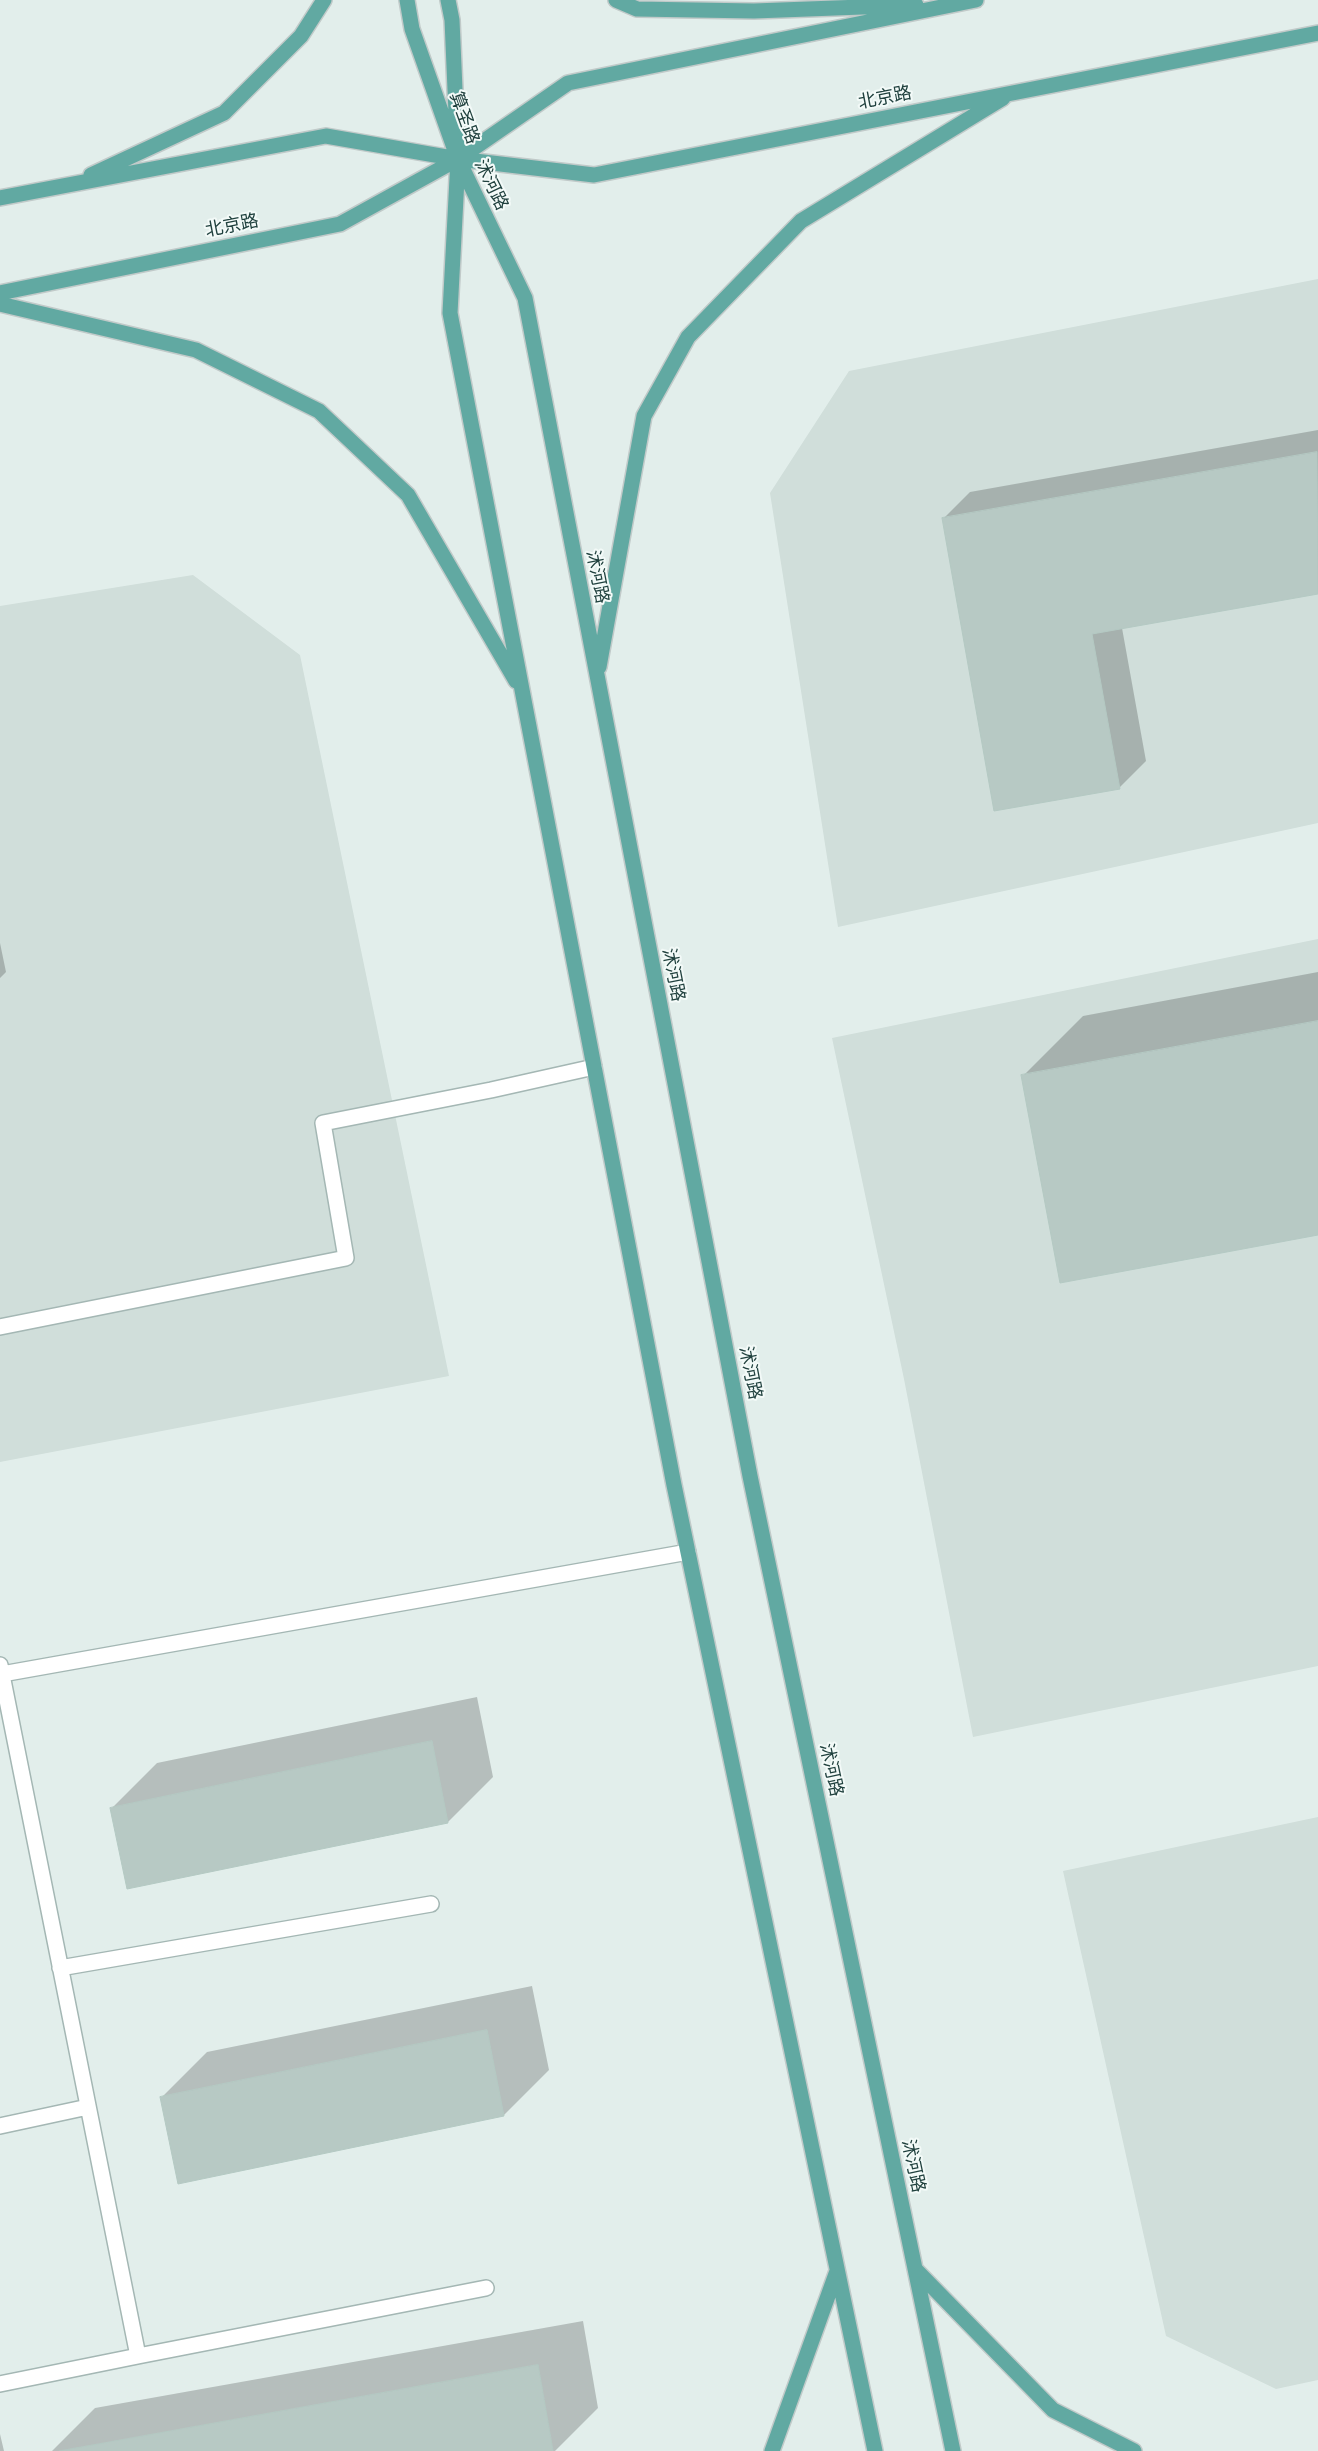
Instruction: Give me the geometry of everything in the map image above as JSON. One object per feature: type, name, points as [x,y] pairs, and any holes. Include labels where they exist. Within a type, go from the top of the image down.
[{"type":"main road","points":[[71,184],[224,112],[301,36],[324,0]]},
{"type":"main road","name":"算圣路","points":[[407,0],[412,29],[458,159]]},
{"type":"main road","name":"算圣路","points":[[448,0],[452,20],[458,159]]},
{"type":"main road","points":[[616,0],[637,9],[754,11],[960,3]]},
{"type":"main road","name":"北京路","points":[[0,293],[340,224],[458,159],[568,83],[976,0]]},
{"type":"main road","name":"北京路","points":[[0,198],[326,136],[458,159],[594,175],[1318,33]]},
{"type":"main road","points":[[597,676],[644,416],[688,337],[801,221],[1013,92]]},
{"type":"main road","name":"沭河路","points":[[458,159],[525,298],[750,1476],[953,2451]]},
{"type":"main road","name":"沭河路","points":[[458,159],[450,314],[688,1552],[875,2451]]},
{"type":"main road","points":[[0,304],[196,350],[319,411],[408,495],[522,691]]},
{"type":"main road","points":[[915,2269],[1053,2410],[1134,2451]]},
{"type":"main road","points":[[772,2451],[838,2271]]},
{"type":"street","points":[[0,1327],[346,1258],[323,1122],[491,1090],[594,1067]]},
{"type":"street","points":[[138,2356],[60,1968],[6,1726],[1,1670],[688,1552]]},
{"type":"street","points":[[60,1968],[431,1904]]},
{"type":"street","points":[[0,2126],[88,2107]]},
{"type":"street","points":[[0,2384],[486,2288]]},
{"type":"shaded area","points":[[1318,279],[1318,823],[838,927],[770,493],[849,371]]},
{"type":"shaded area","points":[[193,575],[300,655],[449,1376],[0,1462],[0,606]]},
{"type":"shaded area","points":[[1318,939],[1318,1666],[973,1737],[904,1379],[832,1038]]},
{"type":"shaded area","points":[[1318,1817],[1318,2380],[1276,2389],[1166,2336],[1063,1871]]},
{"type":"building","points":[[1317,452],[1318,594],[1092,634],[1120,789],[994,811],[942,518]]},
{"type":"building","points":[[1318,1021],[1318,1235],[1060,1283],[1021,1075]]},
{"type":"building","points":[[432,1741],[448,1823],[127,1889],[110,1808]]},
{"type":"building","points":[[487,2030],[504,2116],[178,2184],[160,2097]]},
{"type":"building","points":[[538,2365],[553,2451],[60,2451]]}]
